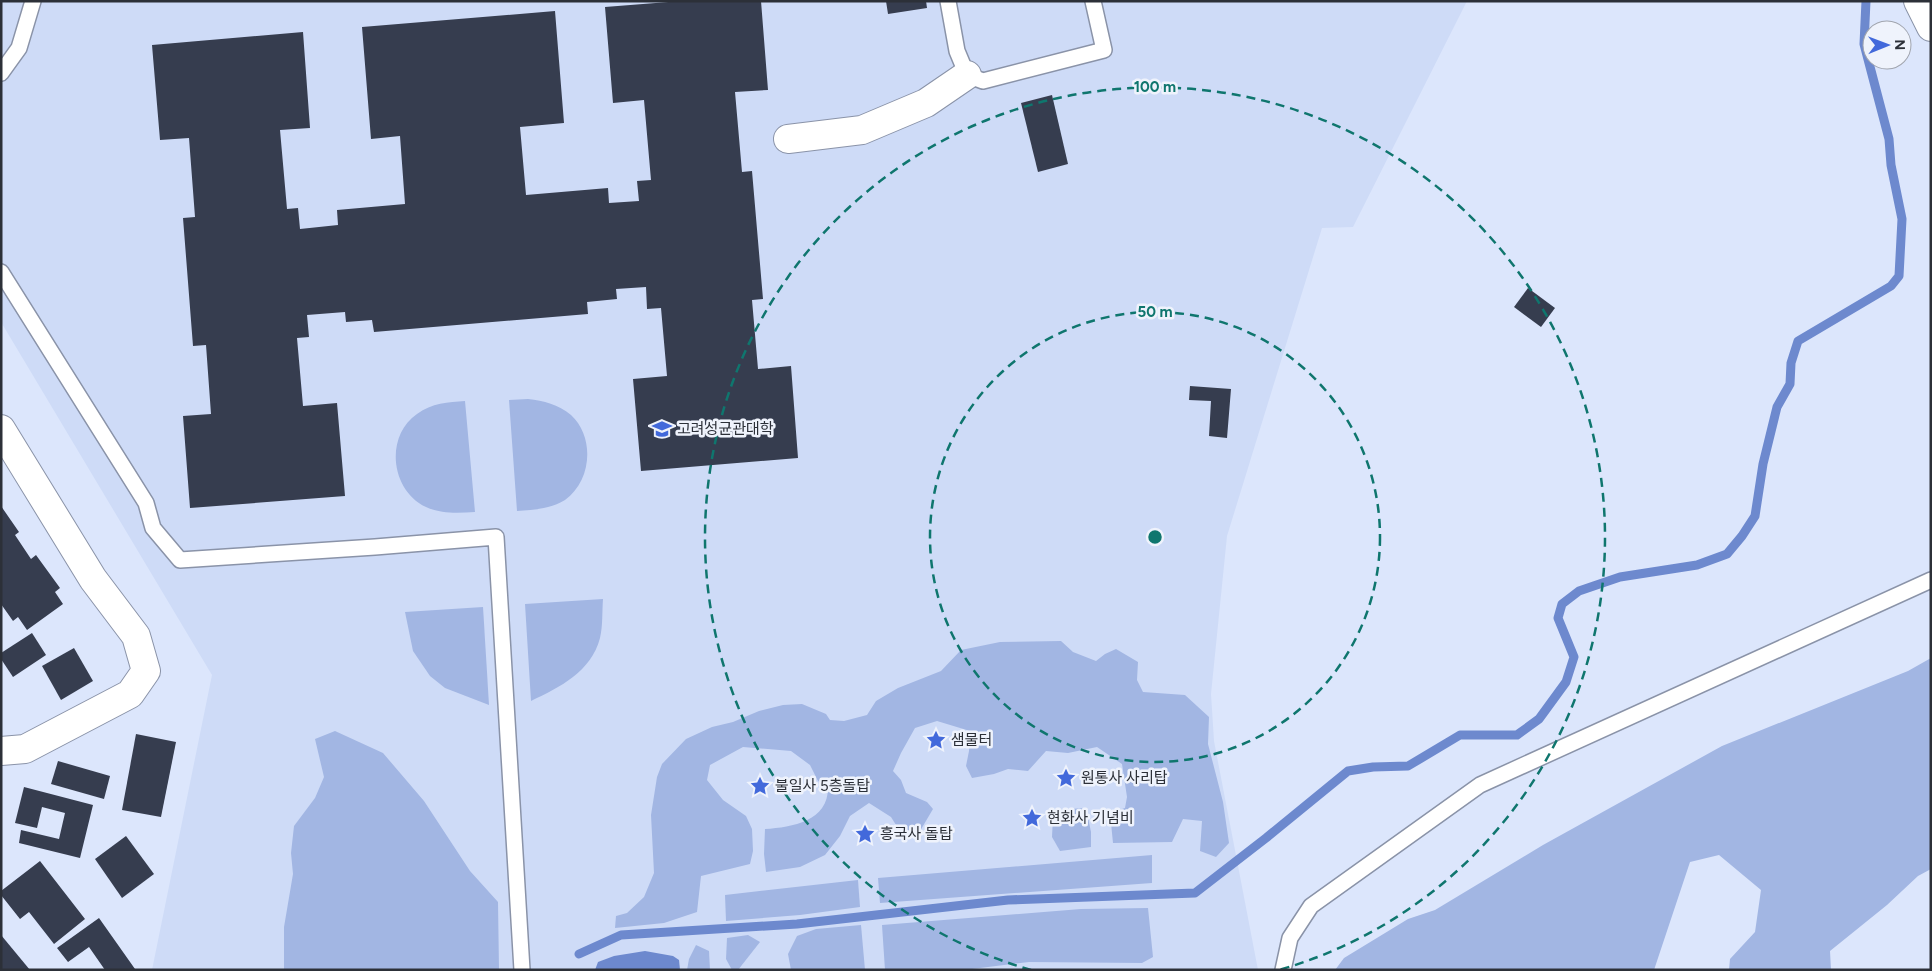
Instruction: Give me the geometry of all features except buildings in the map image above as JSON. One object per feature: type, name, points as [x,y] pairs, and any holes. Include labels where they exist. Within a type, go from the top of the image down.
[{"type":"street","points":[[1918,1],[1931,26]]},
{"type":"street","points":[[788,139],[862,130],[926,103],[967,75]]},
{"type":"street","points":[[1,429],[93,579],[136,636],[146,671],[130,694],[25,749],[1,751]]},
{"type":"lane","points":[[1,73],[19,48],[34,1]]},
{"type":"lane","points":[[948,1],[957,51],[967,75],[983,81],[1104,50],[1093,1]]},
{"type":"lane","points":[[1,272],[146,503],[153,528],[180,560],[496,537],[522,970]]},
{"type":"lane","points":[[1284,970],[1290,938],[1311,906],[1480,785],[1931,580]]},
{"type":"shaded area","name":"고려성균관대학","points":[[1,1],[1467,1],[1353,227],[1322,228],[1227,536],[1211,694],[1214,741],[1258,970],[152,970],[212,675],[1,322]]},
{"type":"shaded area","points":[[528,399],[551,404],[571,415],[579,424],[584,435],[587,459],[581,482],[565,500],[547,507],[517,511],[509,400]]},
{"type":"shaded area","points":[[465,401],[475,512],[438,511],[426,507],[414,499],[405,488],[399,476],[396,449],[400,435],[417,414],[428,407]]},
{"type":"shaded area","points":[[603,599],[600,638],[590,660],[563,684],[531,701],[525,604]]},
{"type":"shaded area","points":[[483,607],[489,705],[445,688],[430,676],[413,651],[405,612]]},
{"type":"shaded area","points":[[1061,641],[1073,652],[1096,661],[1116,649],[1138,662],[1137,680],[1143,692],[1185,695],[1209,717],[1208,744],[1223,802],[1229,843],[1216,857],[1200,851],[1202,821],[1183,819],[1172,842],[1113,843],[1110,813],[1125,808],[1127,797],[1122,764],[1097,747],[1068,753],[1046,751],[1028,771],[1008,769],[972,778],[966,766],[970,731],[937,721],[915,728],[893,771],[901,780],[906,793],[927,802],[933,809],[920,831],[906,841],[891,817],[869,803],[850,816],[840,836],[825,855],[800,867],[766,872],[764,854],[765,829],[798,824],[816,814],[823,807],[827,798],[828,786],[818,781],[810,765],[791,751],[743,747],[710,765],[707,780],[723,800],[746,816],[752,829],[753,851],[750,864],[701,876],[697,912],[664,923],[615,928],[616,916],[627,913],[644,897],[654,873],[651,815],[657,777],[662,764],[686,739],[712,727],[783,705],[802,704],[826,714],[830,720],[844,721],[867,715],[876,701],[898,688],[941,671],[961,650],[1000,642]]},
{"type":"shaded area","points":[[1931,658],[1931,869],[1918,876],[1887,905],[1830,951],[1831,970],[1729,970],[1730,959],[1755,932],[1761,890],[1719,855],[1690,862],[1654,970],[1335,970],[1344,958],[1408,919],[1435,910],[1543,845],[1722,746],[1908,671]]},
{"type":"shaded area","points":[[335,731],[383,753],[424,801],[470,871],[498,902],[499,970],[284,970],[284,927],[293,874],[291,853],[294,826],[315,798],[324,777],[315,739]]},
{"type":"shaded area","points":[[1086,808],[1091,832],[1091,847],[1060,851],[1052,837],[1053,817],[1069,809]]},
{"type":"shaded area","points":[[1152,855],[1152,883],[880,903],[878,878]]},
{"type":"shaded area","points":[[858,880],[860,907],[800,915],[726,921],[725,895]]},
{"type":"shaded area","points":[[1148,908],[1153,957],[1142,963],[1029,962],[964,970],[885,970],[882,925],[1081,909]]},
{"type":"shaded area","points":[[861,925],[865,970],[791,970],[788,954],[797,936],[816,929]]},
{"type":"shaded area","points":[[748,935],[760,942],[738,970],[732,970],[726,959],[727,938]]},
{"type":"shaded area","points":[[696,945],[709,951],[710,970],[687,970],[689,959]]},
{"type":"shaded area","points":[[645,951],[673,956],[679,960],[680,970],[595,970],[598,962],[614,956]]},
{"type":"waterway","points":[[579,954],[621,935],[797,924],[1008,900],[1195,893],[1348,771],[1373,767],[1408,766],[1460,735],[1517,735],[1539,719],[1566,682],[1574,657],[1558,618],[1562,604],[1579,591],[1620,577],[1697,565],[1727,554],[1755,516],[1763,464],[1777,407],[1790,384],[1791,363],[1798,341],[1891,286],[1899,276],[1902,219],[1891,165],[1889,139],[1864,44],[1866,1]]},
{"type":"place","name":"고려성균관대학","points":[[662,429]]},
{"type":"place","name":"샘물터","points":[[936,740]]},
{"type":"place","name":"원통사 사리탑","points":[[1066,778]]},
{"type":"place","name":"불일사 5층돌탑","points":[[760,786]]},
{"type":"place","name":"현화사 기념비","points":[[1032,818]]},
{"type":"place","name":"흥국사 돌탑","points":[[865,834]]}]
